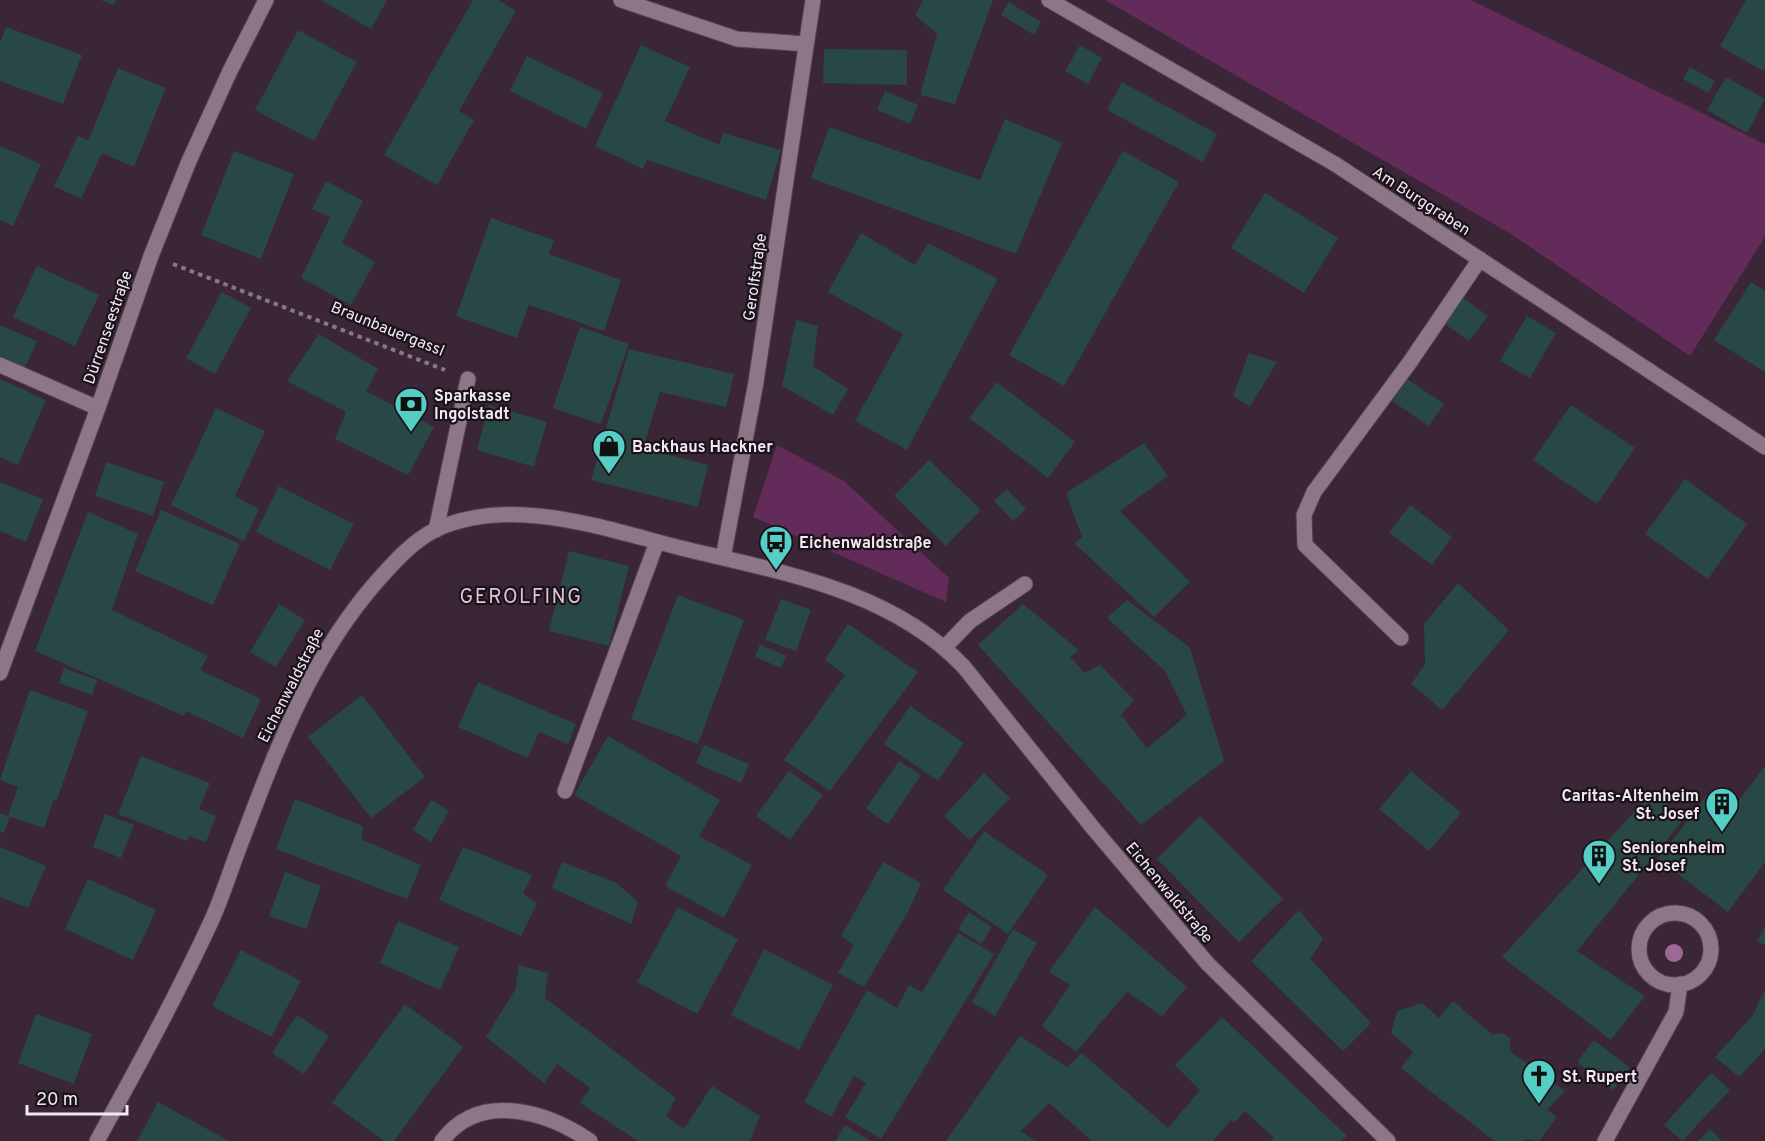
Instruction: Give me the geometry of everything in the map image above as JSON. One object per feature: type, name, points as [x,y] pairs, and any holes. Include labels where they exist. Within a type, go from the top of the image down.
[{"type":"street","name":"Dürrenseestraße","points":[[0,673],[99,408],[151,256],[202,131],[266,0]]},
{"type":"street","points":[[621,0],[737,39],[806,44]]},
{"type":"street","name":"Gerolfstraße","points":[[723,558],[756,382],[813,0]]},
{"type":"street","name":"Am Burggraben","points":[[1049,0],[1335,164],[1765,447]]},
{"type":"street","points":[[1401,638],[1305,545],[1304,515],[1314,492],[1410,362],[1480,259]]},
{"type":"street","points":[[0,365],[99,408]]},
{"type":"street","points":[[436,530],[468,379]]},
{"type":"street","name":"Eichenwaldstraße","points":[[97,1141],[152,1043],[211,923],[281,738],[334,634],[402,554],[436,530],[481,517],[524,515],[579,524],[803,578],[842,591],[892,613],[945,647],[1207,963],[1388,1141]]},
{"type":"street","points":[[565,791],[657,542]]},
{"type":"street","points":[[945,647],[970,621],[1025,584]]},
{"type":"street","points":[[1667,914],[1691,917],[1701,924],[1711,946],[1710,958],[1705,969],[1696,978],[1680,984],[1661,982],[1652,976],[1640,957],[1639,946],[1647,926],[1667,914]]},
{"type":"street","points":[[1605,1141],[1676,1012],[1680,984]]},
{"type":"street","points":[[442,1141],[452,1128],[482,1111],[524,1111],[590,1141]]},
{"type":"path","name":"Braunbauergassl","points":[[151,256],[280,303],[468,379]]},
{"type":"shaded area","points":[[1105,0],[1471,0],[1765,144],[1765,237],[1690,356],[1511,234]]},
{"type":"shaded area","points":[[777,445],[844,481],[949,578],[946,602],[753,517]]},
{"type":"building","points":[[100,0],[116,0],[114,5]]},
{"type":"building","points":[[321,0],[387,0],[371,29]]},
{"type":"building","points":[[473,0],[498,0],[516,11],[459,111],[474,120],[437,185],[384,155]]},
{"type":"building","points":[[923,0],[993,0],[955,104],[920,95],[937,34],[915,15]]},
{"type":"building","points":[[1746,0],[1765,0],[1765,67],[1763,71],[1720,46]]},
{"type":"building","points":[[1009,2],[1041,22],[1034,35],[1001,15]]},
{"type":"building","points":[[6,27],[82,55],[63,104],[0,81],[0,43]]},
{"type":"building","points":[[298,30],[357,62],[314,141],[255,110]]},
{"type":"building","points":[[641,45],[690,67],[665,121],[719,145],[723,133],[781,150],[766,200],[647,160],[643,169],[595,146]]},
{"type":"building","points":[[1080,45],[1102,58],[1088,84],[1065,71]]},
{"type":"building","points":[[824,49],[907,50],[907,85],[823,83]]},
{"type":"building","points":[[527,56],[603,93],[586,129],[510,91]]},
{"type":"building","points":[[1690,67],[1715,81],[1708,93],[1683,79]]},
{"type":"building","points":[[118,68],[166,88],[134,167],[102,153],[81,199],[54,186],[78,136],[88,141]]},
{"type":"building","points":[[1726,77],[1765,99],[1747,133],[1707,110]]},
{"type":"building","points":[[1122,82],[1217,134],[1203,162],[1107,110]]},
{"type":"building","points":[[885,91],[918,105],[910,124],[877,110]]},
{"type":"building","points":[[1005,119],[1062,143],[1016,254],[811,178],[829,127],[980,180]]},
{"type":"building","points":[[0,146],[41,164],[13,226],[0,220]]},
{"type":"building","points":[[234,151],[294,174],[261,259],[201,235]]},
{"type":"building","points":[[1123,151],[1179,182],[1064,386],[1009,355]]},
{"type":"building","points":[[326,181],[363,201],[342,243],[375,262],[351,305],[301,278],[330,217],[312,209]]},
{"type":"building","points":[[1265,193],[1338,238],[1304,293],[1231,248]]},
{"type":"building","points":[[491,218],[554,240],[549,254],[621,280],[604,331],[529,305],[517,338],[456,316]]},
{"type":"building","points":[[861,233],[915,265],[928,243],[998,279],[907,450],[855,421],[903,334],[828,292]]},
{"type":"building","points":[[37,266],[99,295],[75,346],[13,317]]},
{"type":"building","points":[[1751,282],[1765,291],[1765,372],[1714,340]]},
{"type":"building","points":[[222,292],[251,308],[215,374],[186,358]]},
{"type":"building","points":[[1463,298],[1488,316],[1469,341],[1445,324]]},
{"type":"building","points":[[1527,316],[1556,333],[1530,378],[1500,361]]},
{"type":"building","points":[[796,320],[818,326],[813,366],[848,389],[833,415],[782,386]]},
{"type":"building","points":[[0,325],[37,341],[25,368],[0,356]]},
{"type":"building","points":[[580,327],[629,344],[601,424],[553,408]]},
{"type":"building","points":[[319,334],[378,369],[366,391],[434,427],[408,475],[335,439],[346,412],[287,381]]},
{"type":"building","points":[[629,349],[734,374],[726,407],[660,392],[643,448],[708,465],[698,507],[591,480]]},
{"type":"building","points":[[1249,353],[1277,362],[1250,407],[1233,396]]},
{"type":"building","points":[[0,379],[46,400],[18,465],[0,457]]},
{"type":"building","points":[[1407,379],[1444,404],[1429,426],[1392,401]]},
{"type":"building","points":[[997,382],[1075,442],[1048,478],[969,418]]},
{"type":"building","points":[[489,405],[547,422],[534,467],[477,450]]},
{"type":"building","points":[[1571,405],[1635,448],[1597,504],[1533,460]]},
{"type":"building","points":[[216,408],[265,431],[235,496],[259,509],[244,541],[171,505]]},
{"type":"building","points":[[1144,443],[1168,476],[1120,511],[1190,582],[1154,617],[1074,543],[1082,537],[1066,493]]},
{"type":"building","points":[[929,460],[981,510],[946,546],[894,496]]},
{"type":"building","points":[[106,462],[164,482],[153,516],[95,496]]},
{"type":"building","points":[[1685,479],[1747,524],[1708,579],[1645,534]]},
{"type":"building","points":[[0,482],[43,499],[26,542],[0,531]]},
{"type":"building","points":[[279,486],[354,524],[330,570],[256,532]]},
{"type":"building","points":[[1007,489],[1026,509],[1013,521],[994,501]]},
{"type":"building","points":[[1410,505],[1452,537],[1432,565],[1389,533]]},
{"type":"building","points":[[161,510],[240,544],[213,605],[135,571]]},
{"type":"building","points":[[88,512],[138,534],[112,610],[208,656],[200,670],[261,699],[243,738],[186,711],[184,716],[35,651]]},
{"type":"building","points":[[569,551],[629,566],[609,646],[549,631]]},
{"type":"building","points":[[1458,583],[1509,630],[1442,710],[1411,684],[1425,665],[1424,624]]},
{"type":"building","points":[[678,595],[744,620],[698,744],[631,719]]},
{"type":"building","points":[[781,599],[811,610],[796,651],[765,640]]},
{"type":"building","points":[[1127,600],[1190,648],[1224,761],[1141,825],[978,645],[1023,604],[1079,650],[1070,657],[1085,673],[1100,665],[1134,700],[1121,715],[1147,748],[1187,715],[1165,671],[1107,618]]},
{"type":"building","points":[[279,604],[305,620],[276,667],[250,652]]},
{"type":"building","points":[[848,624],[918,672],[830,791],[784,760],[845,675],[825,660]]},
{"type":"building","points":[[760,644],[786,656],[781,668],[755,657]]},
{"type":"building","points":[[64,668],[97,680],[92,695],[59,683]]},
{"type":"building","points":[[478,682],[576,724],[568,744],[539,732],[528,758],[458,727]]},
{"type":"building","points":[[30,690],[88,711],[57,800],[54,799],[44,828],[8,816],[18,787],[0,780]]},
{"type":"building","points":[[362,695],[425,777],[371,818],[308,737]]},
{"type":"building","points":[[910,706],[964,743],[938,781],[884,744]]},
{"type":"building","points":[[608,736],[720,800],[699,836],[752,865],[724,918],[665,886],[681,856],[574,795]]},
{"type":"building","points":[[704,745],[749,764],[741,783],[696,763]]},
{"type":"building","points":[[141,756],[210,783],[199,809],[216,816],[206,842],[189,836],[187,841],[118,814]]},
{"type":"building","points":[[899,761],[921,775],[888,824],[866,809]]},
{"type":"building","name":"Caritas-Altenheim St. Josef","points":[[1765,766],[1765,862],[1728,912],[1658,859],[1711,790],[1734,807]]},
{"type":"building","points":[[789,771],[823,795],[790,840],[756,816]]},
{"type":"building","points":[[1411,771],[1461,813],[1429,851],[1379,809]]},
{"type":"building","points":[[984,773],[1010,798],[970,840],[944,816]]},
{"type":"building","name":"Seniorenheim St. Josef","points":[[1654,790],[1683,820],[1577,951],[1645,996],[1611,1040],[1502,957]]},
{"type":"building","points":[[295,799],[363,826],[362,840],[421,865],[407,899],[276,849]]},
{"type":"building","points":[[431,800],[449,811],[431,842],[413,830]]},
{"type":"building","points":[[0,813],[10,817],[4,833],[0,832]]},
{"type":"building","points":[[105,814],[134,825],[121,858],[93,847]]},
{"type":"building","points":[[1200,816],[1283,899],[1239,942],[1157,859]]},
{"type":"building","points":[[984,831],[1048,875],[1008,934],[943,890]]},
{"type":"building","points":[[0,847],[46,866],[28,908],[0,897]]},
{"type":"building","points":[[463,847],[532,875],[523,894],[537,903],[521,936],[439,900]]},
{"type":"building","points":[[562,862],[617,883],[638,902],[631,924],[552,888]]},
{"type":"building","points":[[883,862],[921,883],[909,910],[864,987],[838,973],[854,945],[841,936]]},
{"type":"building","points":[[285,872],[321,886],[306,929],[269,916]]},
{"type":"building","points":[[88,879],[156,910],[133,960],[65,929]]},
{"type":"building","points":[[678,907],[738,939],[697,1014],[637,982]]},
{"type":"building","points":[[1095,907],[1187,987],[1162,1016],[1127,992],[1076,1052],[1042,1026],[1070,985],[1049,972]]},
{"type":"building","points":[[1299,910],[1323,939],[1310,959],[1371,1023],[1343,1051],[1251,961]]},
{"type":"building","points":[[969,912],[992,927],[981,944],[958,929]]},
{"type":"building","points":[[398,921],[459,947],[440,990],[380,963]]},
{"type":"building","points":[[1765,926],[1765,945],[1757,941]]},
{"type":"building","points":[[1013,929],[1037,943],[995,1016],[972,1002]]},
{"type":"building","points":[[958,933],[994,954],[881,1139],[845,1117],[866,1083],[854,1076],[831,1117],[804,1102],[867,990],[897,1008],[909,985],[922,992]]},
{"type":"building","points":[[764,949],[833,985],[799,1050],[731,1015]]},
{"type":"building","points":[[241,950],[301,981],[271,1037],[212,1006]]},
{"type":"building","points":[[519,965],[548,973],[545,998],[676,1098],[666,1116],[684,1129],[712,1086],[760,1116],[750,1141],[638,1141],[580,1103],[590,1088],[557,1064],[544,1083],[486,1037],[515,990]]},
{"type":"building","points":[[1765,989],[1765,1049],[1739,1077],[1715,1057],[1753,1015]]},
{"type":"building","points":[[1453,1001],[1493,1035],[1502,1033],[1510,1038],[1510,1051],[1565,1091],[1547,1110],[1557,1117],[1539,1141],[1526,1139],[1525,1141],[1494,1141],[1401,1068],[1413,1052],[1391,1033],[1397,1011],[1422,1003],[1439,1018]]},
{"type":"building","points":[[405,1004],[463,1047],[394,1141],[384,1141],[332,1103]]},
{"type":"building","points":[[36,1014],[92,1034],[74,1084],[18,1063]]},
{"type":"building","points":[[297,1015],[329,1036],[304,1074],[272,1053]]},
{"type":"building","points":[[1222,1017],[1347,1136],[1341,1141],[1270,1141],[1274,1138],[1245,1111],[1234,1123],[1231,1120],[1213,1141],[1092,1141],[1049,1103],[1021,1131],[1035,1141],[946,1141],[1020,1036],[1067,1067],[1082,1053],[1168,1128],[1200,1090],[1175,1065]]},
{"type":"building","points":[[1594,1040],[1630,1068],[1613,1090],[1577,1062]]},
{"type":"building","points":[[1711,1073],[1730,1090],[1682,1141],[1664,1125]]},
{"type":"building","points":[[158,1102],[229,1141],[137,1141]]},
{"type":"building","points":[[845,1125],[871,1141],[835,1141]]},
{"type":"building","points":[[1710,1129],[1722,1141],[1698,1141]]},
{"type":"place","name":"Sparkasse Ingolstadt","points":[[411,433]]},
{"type":"place","name":"Backhaus Hackner","points":[[609,475]]},
{"type":"place","name":"Eichenwaldstraße","points":[[776,571]]},
{"type":"place","name":"Caritas-Altenheim St. Josef","points":[[1722,833]]},
{"type":"place","name":"Seniorenheim St. Josef","points":[[1599,885]]},
{"type":"place","name":"St. Rupert","points":[[1539,1105]]},
{"type":"district","name":"GEROLFING","points":[[521,596]]}]
